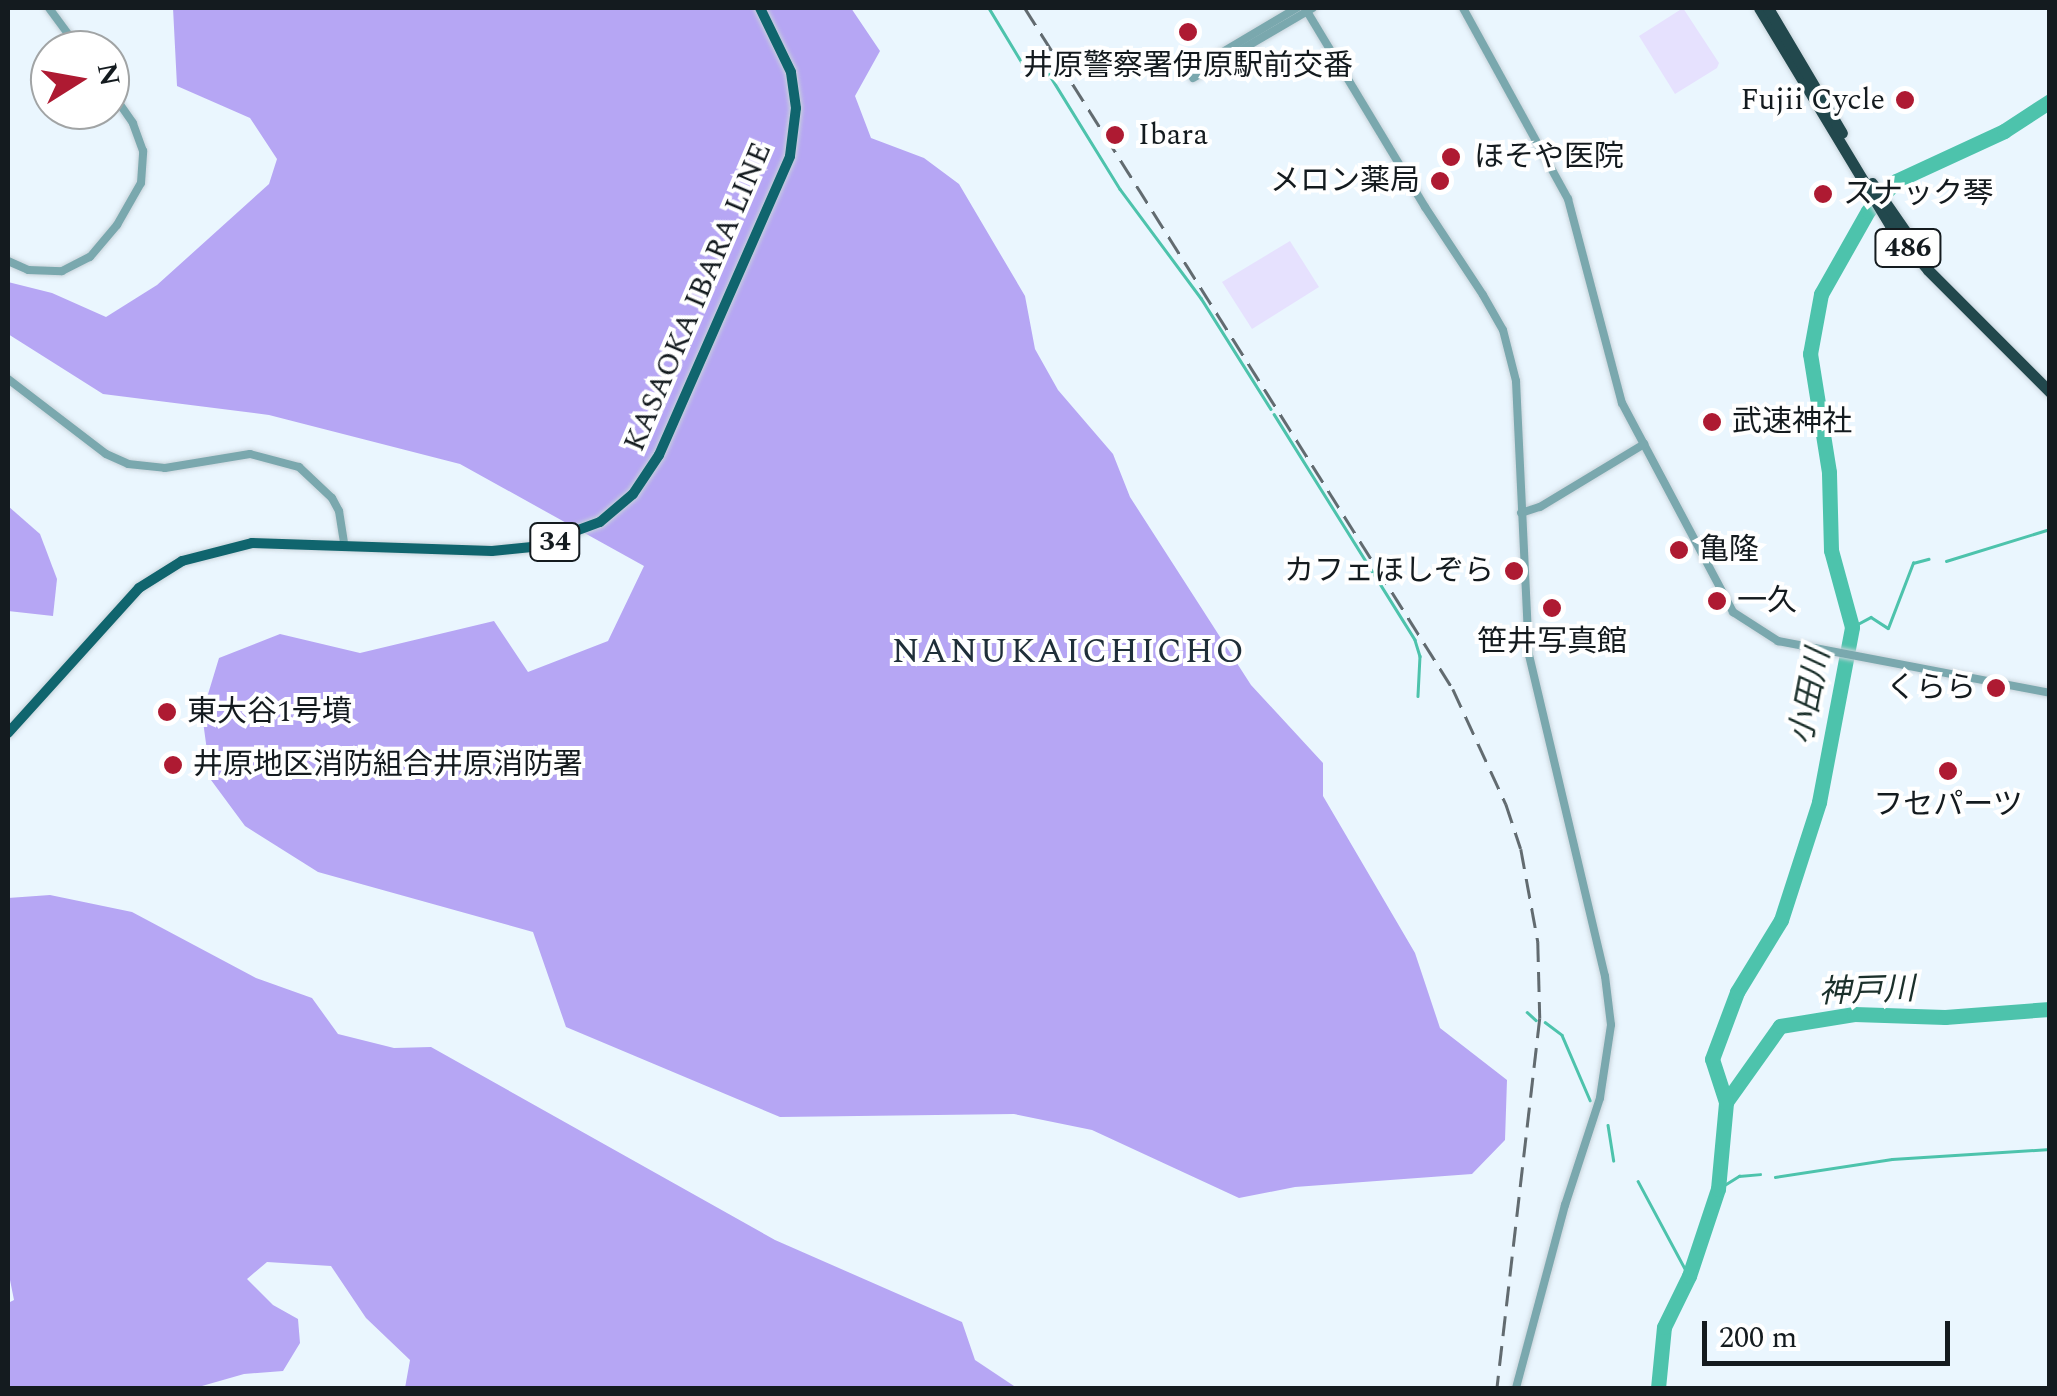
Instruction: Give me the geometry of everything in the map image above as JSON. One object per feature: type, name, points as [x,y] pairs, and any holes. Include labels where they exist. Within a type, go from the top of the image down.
[{"type":"highway","name":"486","points":[[1759,8],[1864,171],[1921,251],[2050,381]]},
{"type":"highway","name":"486","points":[[1768,8],[1823,108]]},
{"type":"highway","name":"486","points":[[2028,361],[2050,392]]},
{"type":"main road","name":"KASAOKA IBARA LINE","points":[[8,733],[122,605],[160,572],[206,552],[252,542],[476,551],[532,547],[600,522],[646,478],[674,424],[790,156],[796,108],[792,72],[776,33],[760,8]]},
{"type":"street","points":[[48,8],[65,30]]},
{"type":"street","points":[[1297,8],[1191,75],[1308,9],[1503,330],[1516,382],[1526,634],[1605,976],[1611,1025],[1600,1098],[1565,1205],[1516,1388]]},
{"type":"street","points":[[1462,8],[1518,102],[1568,199],[1614,382],[1728,606],[1741,620],[1775,640],[2050,693]]},
{"type":"street","points":[[8,262],[46,273],[62,270],[90,257],[118,225],[142,183],[143,151],[130,120]]},
{"type":"street","points":[[8,379],[106,454],[128,464],[165,468],[250,454],[298,466],[332,498],[340,511],[344,543]]},
{"type":"street","points":[[1521,513],[1540,508],[1644,444]]},
{"type":"shaded area","points":[[173,8],[851,8],[880,51],[855,96],[871,138],[924,158],[959,184],[1025,296],[1035,349],[1058,390],[1113,454],[1130,497],[1251,685],[1323,763],[1323,796],[1415,953],[1440,1028],[1507,1080],[1505,1140],[1472,1174],[1295,1187],[1239,1198],[1092,1130],[1014,1114],[780,1117],[566,1027],[533,932],[318,872],[245,826],[211,780],[202,714],[219,658],[280,634],[360,653],[494,621],[528,672],[608,641],[644,566],[460,464],[269,415],[103,394],[8,334],[8,282],[52,293],[106,317],[157,285],[269,184],[277,159],[250,118],[177,86]]},
{"type":"shaded area","points":[[1683,8],[1719,63],[1675,94],[1639,36]]},
{"type":"shaded area","points":[[1290,241],[1319,287],[1252,329],[1222,282]]},
{"type":"shaded area","points":[[8,506],[40,534],[57,579],[53,616],[8,611]]},
{"type":"shaded area","points":[[50,895],[132,912],[256,978],[312,998],[338,1034],[394,1048],[431,1047],[775,1240],[962,1322],[975,1360],[1017,1388],[405,1388],[410,1360],[366,1318],[331,1266],[267,1262],[247,1279],[273,1305],[298,1319],[300,1343],[283,1371],[244,1374],[195,1388],[8,1388],[8,1303],[14,1300],[8,1270],[8,898]]},
{"type":"waterway","points":[[989,8],[1024,66]]},
{"type":"waterway","points":[[1049,74],[1120,189],[1201,298],[1271,409]]},
{"type":"waterway","name":"小田川","points":[[1658,1388],[1664,1327],[1689,1276],[1718,1189],[1726,1102],[1712,1059],[1737,992],[1781,920],[1819,802],[1852,627],[1831,550],[1829,472],[1810,354],[1821,294],[1868,211],[1896,181],[2004,131],[2050,101]]},
{"type":"waterway","points":[[1274,414],[1415,640],[1420,656],[1418,696]]},
{"type":"waterway","points":[[1946,561],[2050,529]]},
{"type":"waterway","points":[[1852,627],[1871,617],[1888,628],[1913,563],[1928,559]]},
{"type":"waterway","name":"神戸川","points":[[1726,1102],[1780,1026],[1854,1014],[1945,1017],[2050,1009]]},
{"type":"waterway","points":[[1527,1012],[1536,1020]]},
{"type":"waterway","points":[[1545,1022],[1562,1035],[1590,1100]]},
{"type":"waterway","points":[[1608,1125],[1614,1161]]},
{"type":"waterway","points":[[1775,1177],[1892,1159],[2050,1149]]},
{"type":"waterway","points":[[1718,1189],[1739,1176],[1760,1174]]},
{"type":"waterway","points":[[1638,1181],[1689,1276]]},
{"type":"railway","points":[[1025,8],[1453,689],[1506,804],[1521,849],[1538,942],[1540,1018],[1497,1388]]},
{"type":"place","name":"井原警察署伊原駅前交番","points":[[1188,32]]},
{"type":"place","name":"Fujii Cycle","points":[[1905,100]]},
{"type":"place","name":"Ibara","points":[[1115,135]]},
{"type":"place","name":"ほそや医院","points":[[1451,157]]},
{"type":"place","name":"メロン薬局","points":[[1440,181]]},
{"type":"place","name":"スナック琴","points":[[1823,194]]},
{"type":"place","name":"武速神社","points":[[1712,422]]},
{"type":"place","name":"亀隆","points":[[1679,550]]},
{"type":"place","name":"カフェほしぞら","points":[[1514,571]]},
{"type":"place","name":"一久","points":[[1717,601]]},
{"type":"place","name":"笹井写真館","points":[[1552,608]]},
{"type":"place","name":"くらら","points":[[1996,688]]},
{"type":"place","name":"東大谷1号墳","points":[[167,712]]},
{"type":"place","name":"井原地区消防組合井原消防署","points":[[173,765]]},
{"type":"place","name":"フセパーツ","points":[[1948,771]]},
{"type":"district","name":"NANUKAICHICHO","points":[[1069,652]]}]
